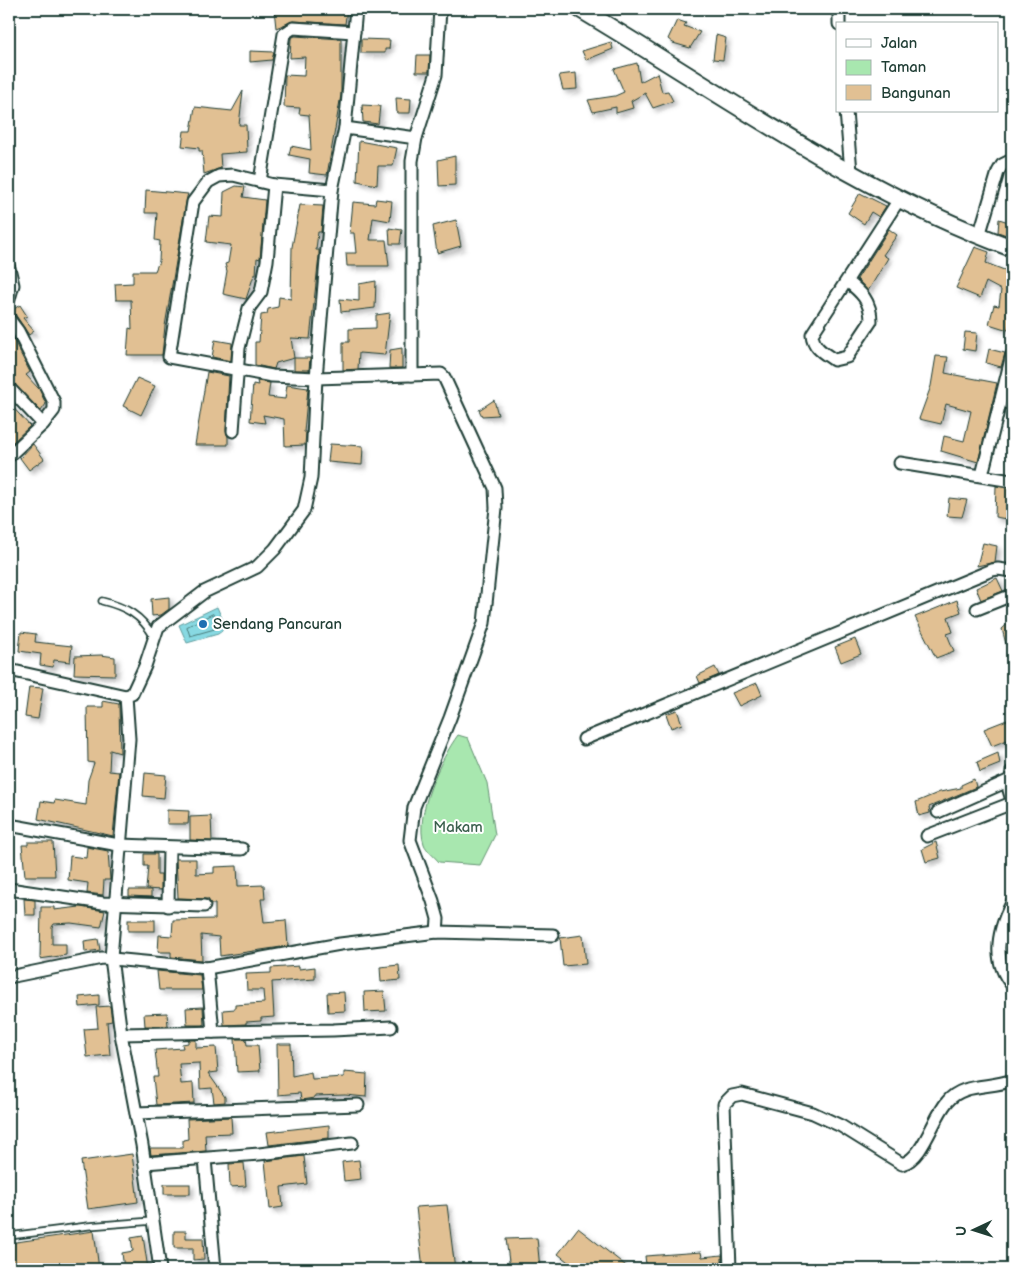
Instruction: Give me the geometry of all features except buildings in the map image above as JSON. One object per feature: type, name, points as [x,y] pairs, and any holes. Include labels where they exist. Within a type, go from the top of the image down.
[{"type":"street","points":[[9,670],[126,696],[132,694],[158,627],[204,592],[257,567],[275,549],[302,515],[311,478],[316,378],[332,190],[345,128],[356,9]]},
{"type":"street","points":[[412,375],[412,161],[416,138],[436,76],[440,9]]},
{"type":"street","points":[[580,9],[851,172],[979,236],[1012,248]]},
{"type":"street","points":[[260,181],[284,34],[293,28],[354,32]]},
{"type":"street","points":[[846,112],[851,172]]},
{"type":"street","points":[[345,128],[416,138]]},
{"type":"street","points":[[979,236],[998,172],[1002,165],[1012,160]]},
{"type":"street","points":[[332,190],[274,185],[233,175],[219,176],[208,182],[193,202],[171,338],[170,357],[272,376],[316,378],[440,374],[444,377],[495,488],[496,508],[484,623],[450,718],[414,807],[410,840],[433,901],[438,919],[437,932]]},
{"type":"street","points":[[233,432],[237,368],[246,317],[261,292],[267,261],[274,185]]},
{"type":"street","points":[[847,281],[863,294],[869,304],[871,321],[847,357],[834,360],[817,347],[813,342],[812,334],[900,198]]},
{"type":"street","points":[[9,268],[12,285],[9,299]]},
{"type":"street","points":[[9,319],[25,344],[54,402],[54,410],[43,424],[9,455]]},
{"type":"street","points":[[982,475],[1012,355]]},
{"type":"street","points":[[9,388],[43,424]]},
{"type":"street","points":[[900,463],[1012,481]]},
{"type":"street","points":[[584,739],[992,570],[998,568],[1012,571]]},
{"type":"street","points":[[977,609],[1012,594]]},
{"type":"street","points":[[126,696],[129,739],[111,958],[121,1034],[145,1163],[160,1269]]},
{"type":"street","points":[[927,836],[1012,802],[1011,775],[938,812]]},
{"type":"street","points":[[9,826],[119,845],[242,849]]},
{"type":"street","points":[[168,906],[169,848]]},
{"type":"street","points":[[9,889],[115,904],[204,906]]},
{"type":"street","points":[[1012,903],[1002,923],[998,953],[1006,978],[1012,985]]},
{"type":"street","points":[[9,977],[111,958],[206,968],[340,944],[437,932],[553,935]]},
{"type":"street","points":[[206,968],[213,1032]]},
{"type":"street","points":[[121,1034],[333,1030],[390,1027]]},
{"type":"street","points":[[730,1269],[724,1104],[732,1096],[742,1094],[813,1113],[841,1126],[902,1164],[914,1157],[946,1102],[955,1094],[972,1088],[1002,1084],[1012,1080]]},
{"type":"street","points":[[136,1113],[358,1105]]},
{"type":"street","points":[[145,1163],[205,1159],[352,1143]]},
{"type":"street","points":[[205,1159],[215,1269]]},
{"type":"lane","points":[[102,601],[132,611],[149,628],[154,637]]},
{"type":"lane","points":[[9,1236],[153,1220]]},
{"type":"green space","name":"Makam","points":[[458,735],[468,738],[487,783],[495,835],[480,865],[439,862],[424,844],[422,832],[426,803],[437,772]]},
{"type":"water","name":"Sendang Pancuran","points":[[217,607],[224,623],[222,631],[218,634],[187,643],[179,625]]},
{"type":"place","name":"Sendang Pancuran","points":[[203,624]]}]
